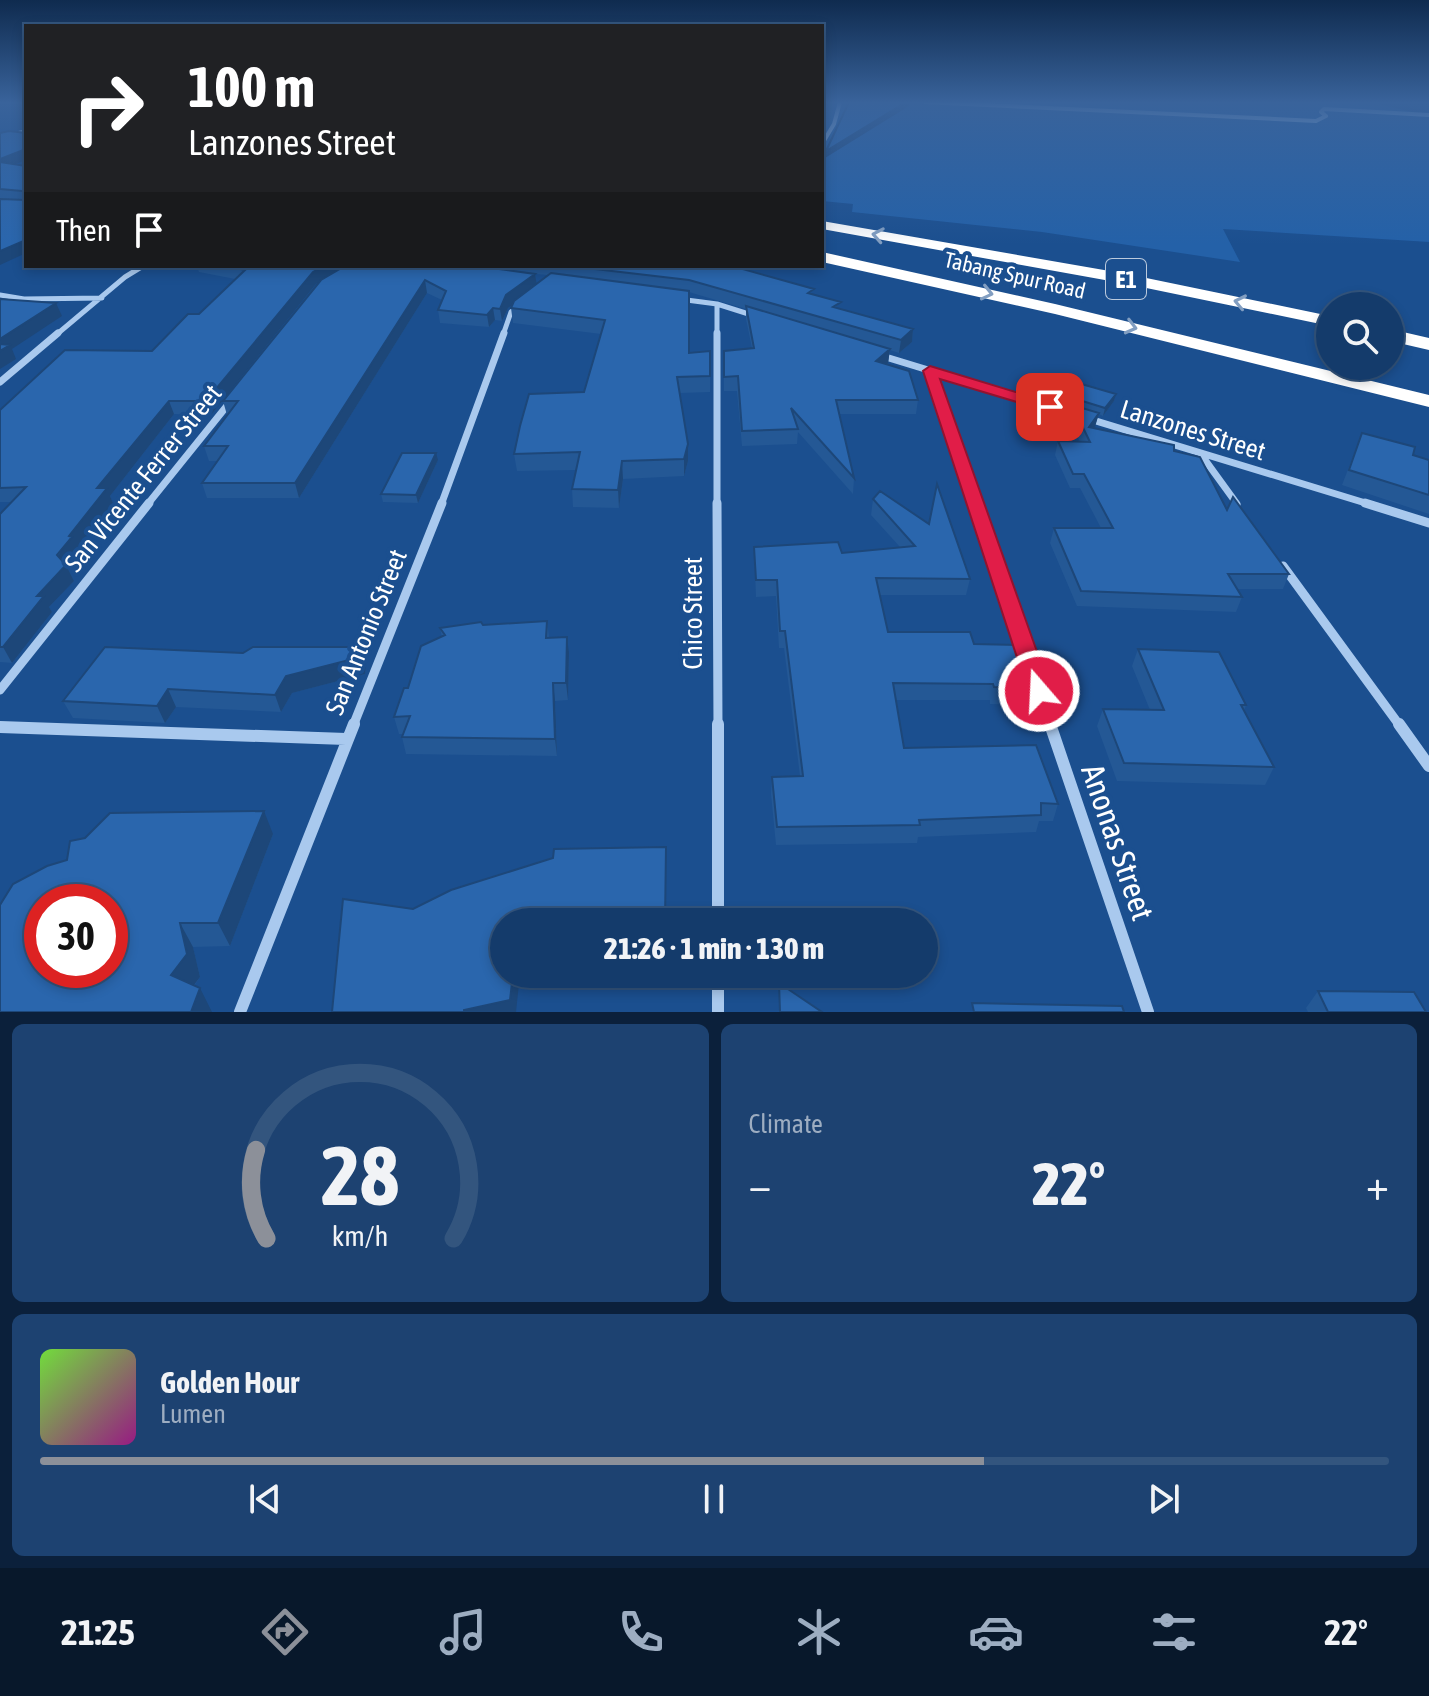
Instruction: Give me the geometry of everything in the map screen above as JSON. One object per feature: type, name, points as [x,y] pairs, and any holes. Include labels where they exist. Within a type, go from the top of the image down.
[{"type":"highway","name":"Tabang Spur Road","points":[[824,225],[1127,279],[1316,318]]},
{"type":"highway","name":"Tabang Spur Road","points":[[824,257],[1055,309],[1429,401]]},
{"type":"highway","points":[[1404,338],[1429,344]]},
{"type":"street","points":[[0,382],[140,268]]},
{"type":"street","points":[[0,295],[24,299],[102,298]]},
{"type":"street","name":"San Antonio Street","points":[[240,1012],[460,458],[511,312],[530,297]]},
{"type":"street","points":[[671,298],[717,304],[763,318]]},
{"type":"street","name":"Chico Street","points":[[717,304],[718,908]]},
{"type":"street","name":"Lanzones Street","points":[[869,352],[1429,523]]},
{"type":"street","name":"Anonas Street","points":[[930,371],[1148,1012]]},
{"type":"street","name":"San Vicente Ferrer Street","points":[[0,690],[233,398]]},
{"type":"street","points":[[1199,453],[1245,515]]},
{"type":"street","points":[[1273,553],[1429,766]]},
{"type":"street","points":[[0,727],[346,739]]},
{"type":"street","points":[[718,988],[718,1012]]},
{"type":"shaded area","points":[[824,149],[1429,149],[1429,242],[1223,229],[1240,262],[1042,232],[852,212],[853,204],[824,201]]},
{"type":"building","points":[[0,149],[24,149],[24,150],[0,159]]},
{"type":"building","points":[[0,162],[24,166],[24,192],[0,189]]},
{"type":"building","points":[[0,199],[24,200],[24,241],[0,251]]},
{"type":"building","points":[[236,268],[320,268],[313,272],[206,401],[169,401],[97,488],[107,488],[57,555],[66,565],[37,596],[44,596],[0,647],[0,514],[26,487],[0,488],[0,410],[65,350],[152,351],[188,314],[199,314],[245,270]]},
{"type":"building","points":[[342,268],[492,268],[535,274],[506,295],[500,309],[493,308],[487,315],[438,310],[446,291],[425,280],[295,483],[202,483],[228,446],[204,446],[238,401],[223,401],[321,280]]},
{"type":"building","points":[[586,268],[739,268],[814,289],[808,293],[841,302],[833,307],[913,329],[901,340],[689,280]]},
{"type":"building","points":[[551,273],[689,291],[689,353],[710,351],[710,376],[677,377],[688,444],[684,459],[622,461],[618,490],[572,489],[580,452],[514,454],[529,394],[584,392],[605,320],[511,308],[514,301]]},
{"type":"building","points":[[0,299],[56,303],[0,339]]},
{"type":"building","points":[[746,306],[890,349],[876,361],[909,371],[918,400],[836,400],[854,478],[791,408],[798,429],[742,431],[738,376],[724,377],[724,351],[754,348]]},
{"type":"building","points":[[1078,383],[1116,394],[1105,408],[1066,396]]},
{"type":"building","points":[[1072,405],[1099,413],[1089,427],[1174,445],[1174,451],[1200,457],[1227,510],[1233,497],[1289,574],[1228,574],[1242,597],[1081,591],[1054,528],[1113,528],[1084,474],[1073,474],[1058,441],[1090,442]]},
{"type":"building","points":[[1362,433],[1415,447],[1413,455],[1429,460],[1429,495],[1349,470]]},
{"type":"building","points":[[402,453],[436,453],[416,495],[381,494]]},
{"type":"building","points":[[937,484],[970,579],[876,578],[888,632],[970,632],[974,644],[1022,645],[1034,689],[994,687],[993,684],[893,683],[904,748],[1036,745],[1058,804],[1041,803],[1041,815],[919,820],[920,825],[777,827],[772,777],[803,776],[785,631],[780,631],[777,580],[756,580],[754,547],[838,542],[842,553],[915,546],[873,499],[880,491],[929,524]]},
{"type":"building","points":[[547,621],[546,638],[567,637],[566,683],[553,683],[555,739],[402,737],[410,716],[394,717],[404,688],[408,688],[421,646],[445,635],[440,628],[481,622],[483,625]]},
{"type":"building","points":[[105,647],[243,653],[253,647],[361,647],[361,657],[286,676],[275,695],[168,689],[157,706],[63,701]]},
{"type":"building","points":[[1138,649],[1219,652],[1246,705],[1241,705],[1274,767],[1124,763],[1103,709],[1164,710]]},
{"type":"building","points":[[264,811],[218,923],[180,923],[187,954],[171,975],[200,988],[191,1012],[0,1012],[0,905],[13,884],[47,866],[67,860],[70,841],[85,838],[110,813]]},
{"type":"building","points":[[666,847],[665,908],[490,908],[490,988],[511,988],[510,1000],[464,1012],[332,1012],[343,899],[413,909],[451,890],[553,858],[554,849]]},
{"type":"building","points":[[779,988],[786,988],[822,1012],[780,1012]]},
{"type":"building","points":[[1318,991],[1414,992],[1426,1012],[1328,1012]]},
{"type":"building","points":[[972,1003],[1122,1006],[1124,1012],[974,1012]]},
{"type":"route","points":[[1039,691],[930,371],[1050,407]]}]
